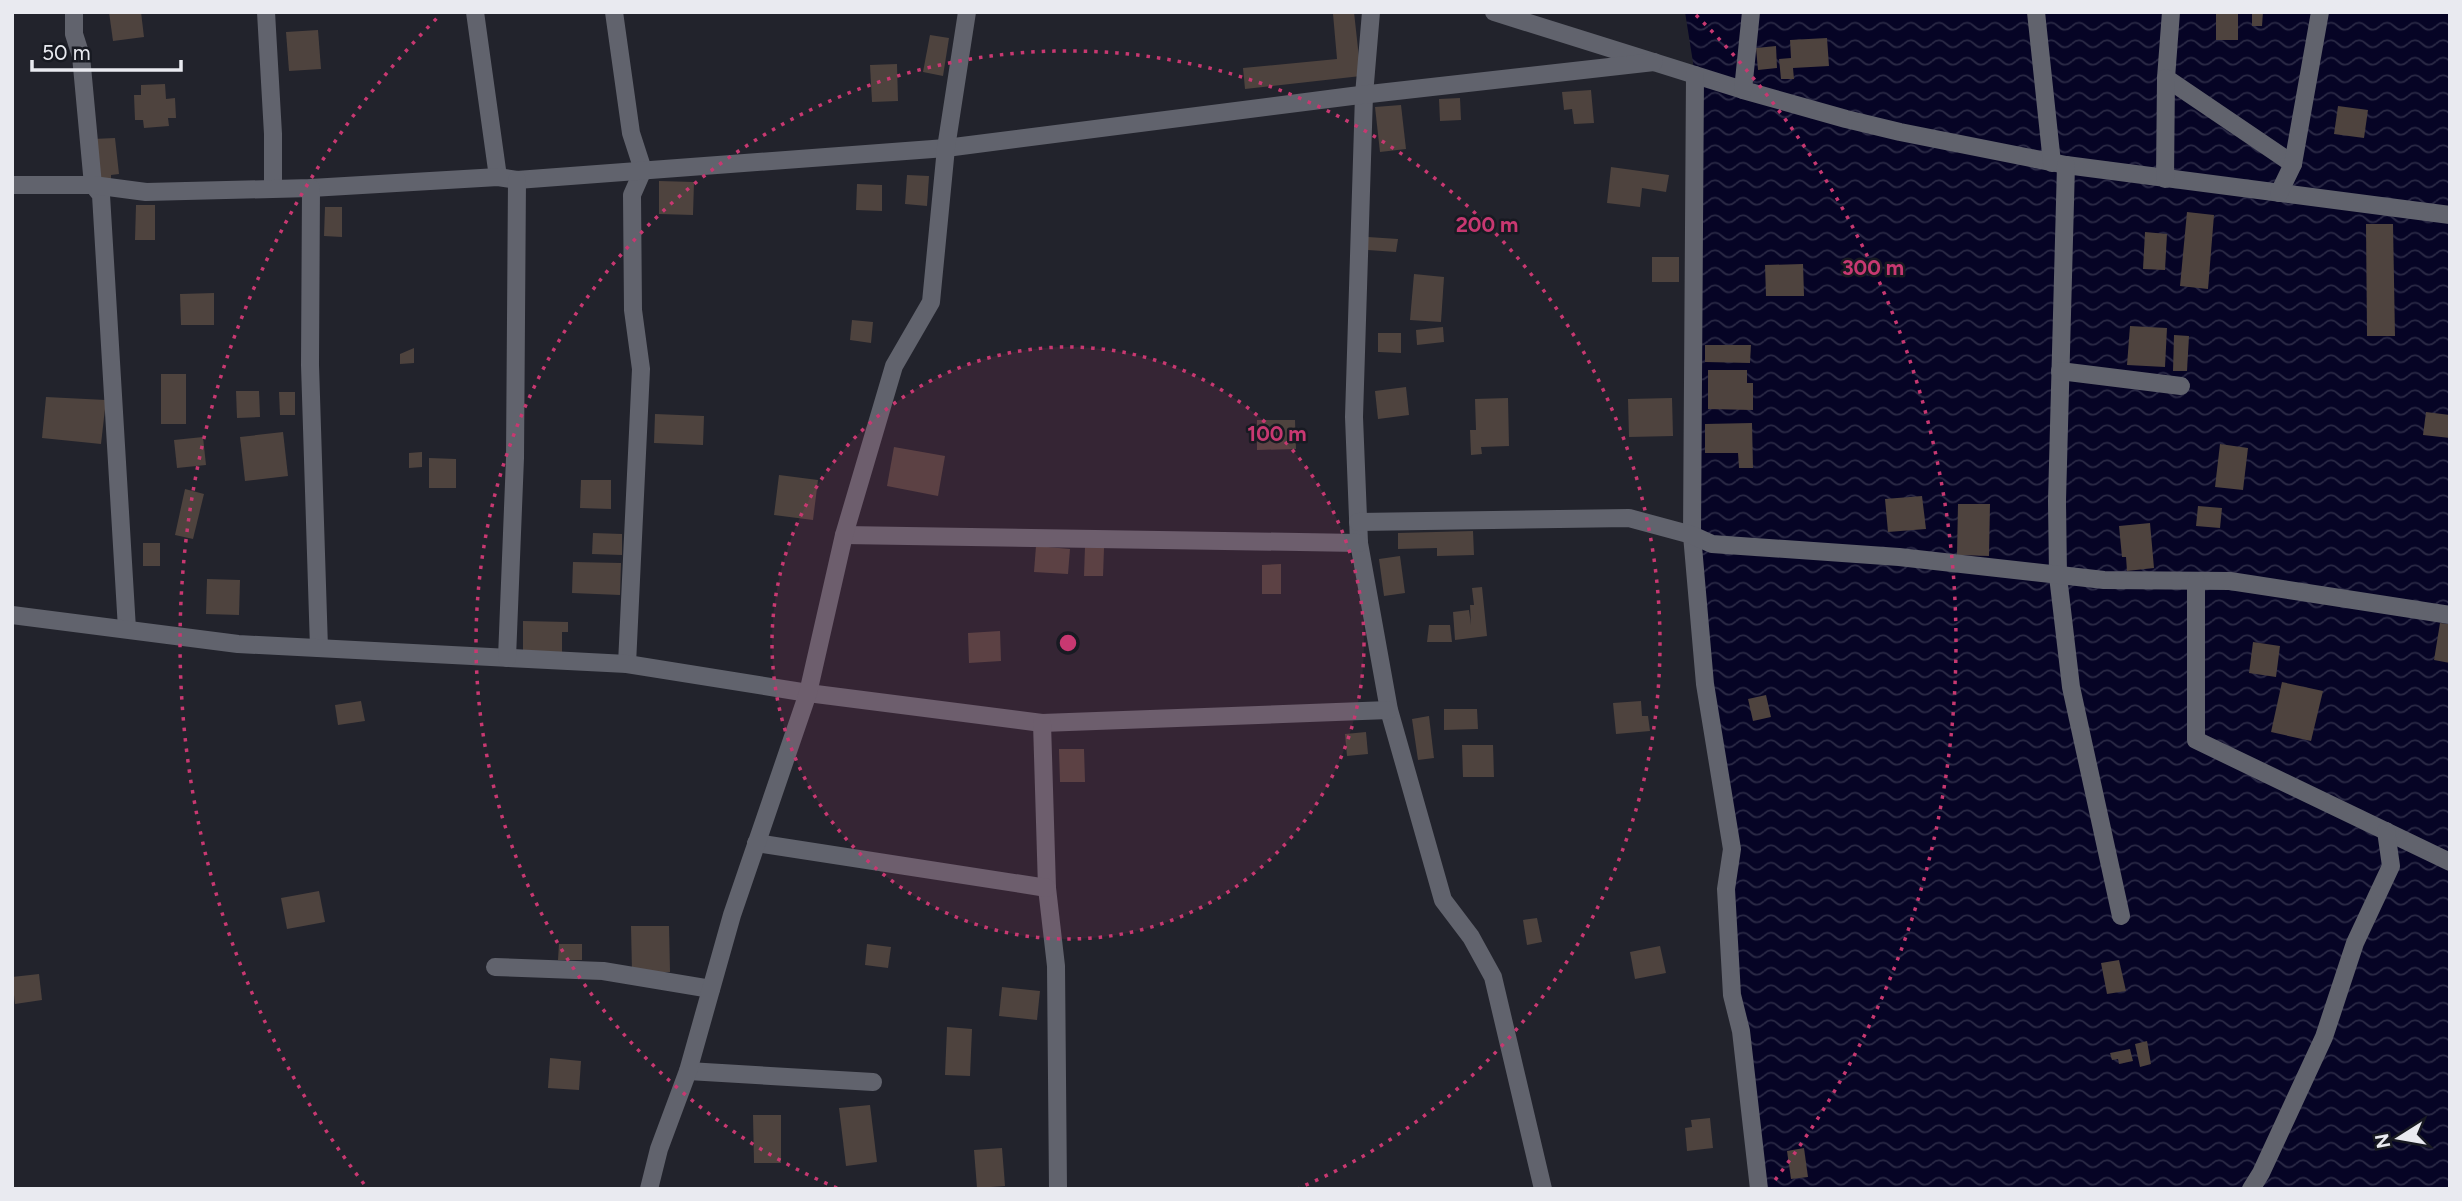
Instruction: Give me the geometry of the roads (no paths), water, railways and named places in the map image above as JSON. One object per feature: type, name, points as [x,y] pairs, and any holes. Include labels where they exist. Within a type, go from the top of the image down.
[{"type":"street","points":[[74,12],[74,33],[81,56],[93,186],[101,195],[127,629]]},
{"type":"street","points":[[266,12],[273,134],[273,188]]},
{"type":"street","points":[[475,12],[498,177]]},
{"type":"street","points":[[614,12],[631,133],[643,170],[632,195],[633,310],[641,369],[627,664]]},
{"type":"street","points":[[649,1189],[659,1149],[688,1071],[732,915],[807,693],[844,535],[894,366],[931,302],[946,148],[967,12]]},
{"type":"street","points":[[1371,12],[1364,95],[1354,417],[1359,543],[1389,710],[1443,900],[1471,937],[1493,977],[1543,1189]]},
{"type":"street","points":[[1494,12],[1743,90],[1846,119],[2059,164],[2450,215]]},
{"type":"street","points":[[1743,90],[1751,12]]},
{"type":"street","points":[[2036,12],[2059,164],[2058,576],[2071,687],[2121,916]]},
{"type":"street","points":[[2165,179],[2166,78],[2171,12]]},
{"type":"street","points":[[2279,193],[2293,164],[2320,12]]},
{"type":"street","points":[[12,185],[93,186],[146,192],[311,188],[498,177],[517,180],[946,148],[1364,95],[1654,62]]},
{"type":"street","points":[[1695,75],[1692,535],[1705,684],[1732,849],[1726,890],[1732,995],[1741,1031],[1759,1189]]},
{"type":"street","points":[[2166,78],[2293,164]]},
{"type":"street","points":[[507,658],[515,458],[517,180]]},
{"type":"street","points":[[311,188],[310,365],[319,648]]},
{"type":"street","points":[[2060,371],[2181,386]]},
{"type":"street","points":[[1358,522],[1629,518],[1692,535],[1712,544],[1899,557],[2058,576],[2230,581],[2450,615]]},
{"type":"street","points":[[844,535],[1359,543]]},
{"type":"street","points":[[2196,581],[2196,740],[2450,862]]},
{"type":"street","points":[[12,615],[237,644],[627,664],[807,693],[1042,723],[1389,710]]},
{"type":"street","points":[[1042,723],[1047,888],[1056,966],[1058,1189]]},
{"type":"street","points":[[2251,1189],[2324,1037],[2355,943],[2391,866],[2386,831]]},
{"type":"street","points":[[757,843],[1047,888]]},
{"type":"street","points":[[495,967],[603,971],[711,989]]},
{"type":"street","points":[[688,1071],[873,1082]]},
{"type":"water","points":[[1685,12],[2450,12],[2450,1189],[1759,1189],[1741,1031],[1732,849],[1692,535],[1695,75]]}]
